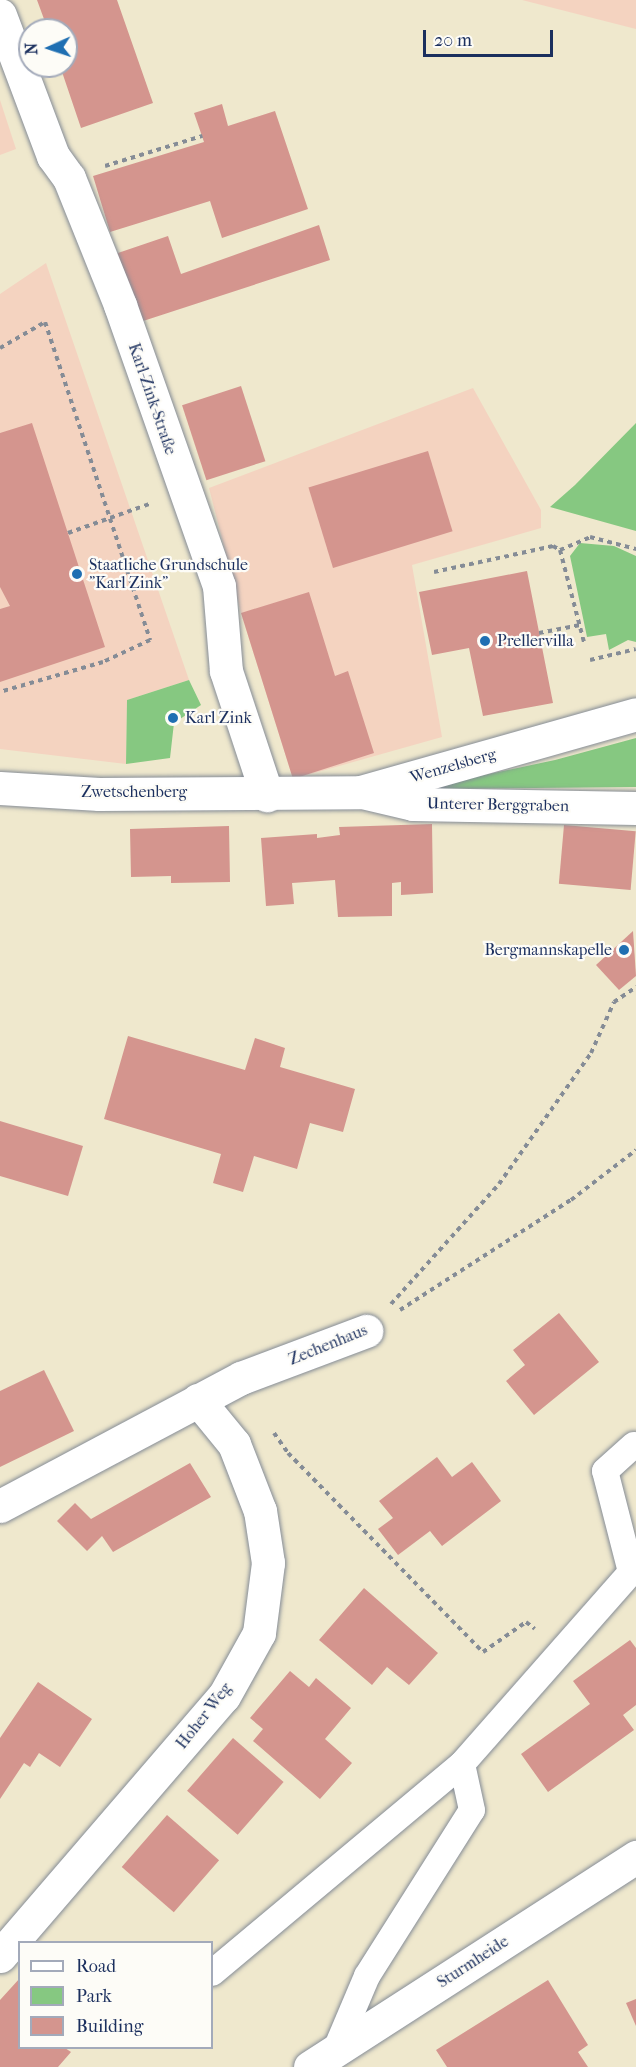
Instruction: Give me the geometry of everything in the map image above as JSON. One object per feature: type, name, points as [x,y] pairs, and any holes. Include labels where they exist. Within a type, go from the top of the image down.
[{"type":"street","name":"Karl-Zink-Straße","points":[[0,15],[52,156],[69,178],[120,305],[183,490],[219,586],[226,670],[267,795]]},
{"type":"street","name":"Wenzelsberg","points":[[267,795],[361,792],[636,714]]},
{"type":"street","name":"Zwetschenberg","points":[[0,788],[267,795]]},
{"type":"street","name":"Unterer Berggraben","points":[[361,792],[413,804],[636,808]]},
{"type":"street","name":"Zechenhaus","points":[[0,1506],[241,1378],[366,1331]]},
{"type":"street","name":"Hoher Weg","points":[[0,1956],[224,1696],[259,1633],[268,1563],[261,1511],[234,1444],[198,1401]]},
{"type":"street","name":"Sturmheide","points":[[323,2058],[636,1857]]},
{"type":"lane","points":[[213,1972],[462,1764],[633,1573],[605,1471],[634,1445]]},
{"type":"lane","points":[[323,2058],[367,1976],[472,1810],[462,1764]]},
{"type":"path","points":[[69,178],[202,136]]},
{"type":"path","points":[[0,348],[45,322],[150,640],[103,662],[0,692]]},
{"type":"path","points":[[68,533],[183,490]]},
{"type":"path","points":[[560,550],[590,537],[636,549]]},
{"type":"path","points":[[434,572],[552,546],[560,550],[584,642]]},
{"type":"path","points":[[539,633],[580,625]]},
{"type":"path","points":[[590,660],[636,649]]},
{"type":"path","points":[[366,1331],[499,1184],[591,1053],[614,1002],[636,987]]},
{"type":"path","name":"Zechenhaus","points":[[366,1331],[571,1200],[636,1150]]},
{"type":"path","points":[[241,1378],[288,1453],[483,1652],[526,1622]]},
{"type":"shaded area","points":[[522,0],[636,0],[636,29]]},
{"type":"shaded area","points":[[0,100],[16,149],[0,155]]},
{"type":"shaded area","name":"Staatliche Grundschule \"Karl Zink\"","points":[[46,263],[189,680],[127,700],[126,764],[0,749],[0,294]]},
{"type":"shaded area","points":[[473,388],[541,510],[541,528],[412,565],[442,737],[293,779],[241,613],[209,488]]},
{"type":"green space","points":[[636,423],[636,531],[550,507],[575,485]]},
{"type":"green space","points":[[580,543],[614,546],[636,556],[636,642],[628,640],[609,650],[606,634],[587,637],[570,556]]},
{"type":"green space","points":[[189,680],[201,705],[174,723],[170,758],[126,764],[127,700]]},
{"type":"green space","points":[[636,738],[636,787],[417,789],[555,760]]},
{"type":"building","points":[[37,0],[117,0],[153,103],[81,128],[64,78],[78,78],[78,18],[44,18]]},
{"type":"building","points":[[222,104],[228,126],[275,111],[308,209],[222,238],[210,201],[110,232],[93,176],[204,142],[194,113]]},
{"type":"building","points":[[319,225],[330,260],[137,323],[115,254],[168,236],[181,274]]},
{"type":"building","points":[[241,386],[265,461],[206,480],[182,405]]},
{"type":"building","points":[[32,423],[105,647],[0,682],[0,609],[10,606],[0,587],[0,433]]},
{"type":"building","points":[[428,451],[453,531],[333,568],[308,488]]},
{"type":"building","name":"Prellervilla","points":[[527,571],[553,703],[483,716],[469,648],[432,655],[419,592]]},
{"type":"building","points":[[309,592],[335,676],[348,671],[374,753],[293,779],[241,613]]},
{"type":"building","points":[[432,824],[433,893],[401,895],[401,882],[392,883],[392,916],[338,917],[335,880],[292,883],[294,904],[266,906],[261,838],[317,834],[317,838],[340,835],[339,827]]},
{"type":"building","points":[[564,825],[636,831],[631,890],[559,884]]},
{"type":"building","points":[[229,826],[230,882],[171,883],[171,876],[131,877],[130,829]]},
{"type":"building","name":"Bergmannskapelle","points":[[633,931],[636,976],[619,990],[596,965]]},
{"type":"building","points":[[128,1036],[245,1070],[255,1038],[285,1048],[280,1067],[355,1089],[343,1132],[310,1123],[297,1169],[254,1156],[243,1192],[213,1183],[221,1154],[104,1119]]},
{"type":"building","points":[[0,1121],[83,1146],[68,1196],[0,1176]]},
{"type":"building","points":[[559,1313],[599,1362],[534,1415],[506,1381],[525,1365],[513,1350]]},
{"type":"building","points":[[44,1370],[74,1431],[0,1467],[0,1391]]},
{"type":"building","points":[[437,1457],[452,1477],[472,1462],[501,1501],[442,1546],[430,1531],[398,1555],[378,1529],[393,1518],[379,1501]]},
{"type":"building","points":[[190,1463],[211,1497],[113,1552],[102,1536],[87,1551],[57,1521],[75,1503],[91,1519]]},
{"type":"building","points":[[364,1588],[438,1653],[409,1685],[387,1667],[372,1685],[319,1640]]},
{"type":"building","points":[[630,1640],[636,1648],[636,1705],[623,1715],[634,1730],[548,1792],[521,1754],[590,1704],[573,1681]]},
{"type":"building","points":[[290,1671],[309,1687],[316,1678],[351,1708],[325,1739],[352,1763],[320,1799],[253,1741],[263,1729],[250,1718]]},
{"type":"building","points":[[38,1682],[92,1719],[60,1767],[39,1753],[30,1767],[24,1763],[0,1799],[0,1738]]},
{"type":"building","points":[[233,1738],[284,1782],[238,1835],[187,1791]]},
{"type":"building","points":[[167,1815],[219,1860],[174,1912],[122,1867]]},
{"type":"building","points":[[18,1980],[18,2049],[66,2049],[71,2052],[58,2067],[0,2067],[0,2000]]},
{"type":"building","points":[[548,1980],[588,2045],[578,2052],[588,2067],[447,2067],[436,2050]]},
{"type":"building","points":[[636,1999],[636,2026],[626,2003]]},
{"type":"place","name":"Staatliche Grundschule \"Karl Zink\"","points":[[77,574]]},
{"type":"place","name":"Prellervilla","points":[[485,641]]},
{"type":"place","name":"Karl Zink","points":[[173,718]]},
{"type":"place","name":"Bergmannskapelle","points":[[624,950]]}]
